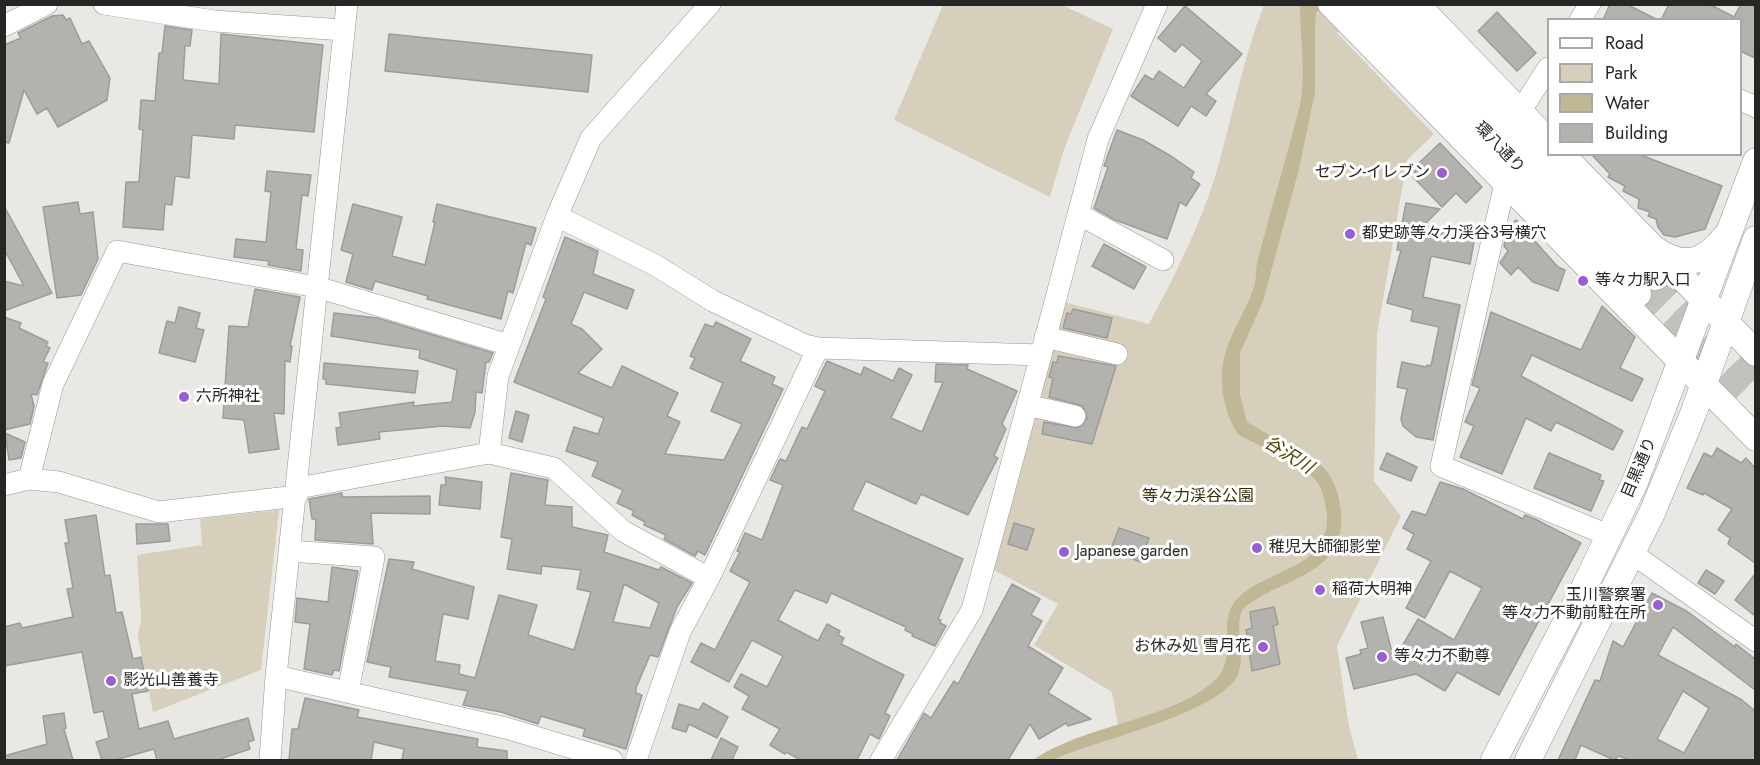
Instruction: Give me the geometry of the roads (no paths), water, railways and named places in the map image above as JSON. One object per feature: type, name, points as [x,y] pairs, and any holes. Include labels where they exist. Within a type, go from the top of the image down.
[{"type":"main road","points":[[1331,4],[1520,112],[1547,140]]},
{"type":"main road","name":"環八通り","points":[[1358,4],[1429,61],[1646,285]]},
{"type":"main road","name":"環八通り","points":[[1389,4],[1429,61]]},
{"type":"main road","points":[[1416,4],[1429,61],[1505,183],[1755,438]]},
{"type":"main road","points":[[1564,156],[1755,353]]},
{"type":"main road","name":"目黒通り","points":[[1494,760],[1610,536],[1635,482],[1754,162]]},
{"type":"main road","points":[[1650,247],[1672,258],[1694,261],[1713,251],[1729,232]]},
{"type":"main road","name":"目黒通り","points":[[1528,760],[1634,554],[1679,450],[1755,239]]},
{"type":"street","points":[[4,26],[47,4]]},
{"type":"street","points":[[104,4],[214,21],[344,30]]},
{"type":"street","points":[[270,760],[276,676],[347,4]]},
{"type":"street","points":[[489,453],[498,376],[558,216],[591,138],[710,4]]},
{"type":"street","points":[[881,760],[972,610],[1098,139],[1157,4]]},
{"type":"street","points":[[1581,18],[1590,4]]},
{"type":"street","points":[[1520,112],[1547,70]]},
{"type":"street","points":[[1505,183],[1441,466],[1610,536]]},
{"type":"street","points":[[1078,214],[1163,260]]},
{"type":"street","points":[[558,216],[655,265],[713,301],[805,345],[818,348],[1043,346],[1117,354]]},
{"type":"street","points":[[28,479],[53,384],[117,251],[317,287],[509,345]]},
{"type":"street","points":[[636,760],[680,632],[709,578],[818,348]]},
{"type":"street","points":[[1027,405],[1075,416]]},
{"type":"street","points":[[4,485],[28,479],[59,482],[159,512],[297,492],[489,453],[554,468],[623,531],[709,578]]},
{"type":"street","points":[[290,551],[375,557],[348,692]]},
{"type":"street","points":[[1634,554],[1755,642]]},
{"type":"street","points":[[276,676],[506,728],[604,759]]},
{"type":"water","name":"谷沢川","points":[[1300,5],[1322,5],[1316,13],[1315,92],[1299,169],[1263,301],[1240,353],[1240,395],[1247,422],[1322,466],[1326,471],[1336,488],[1339,499],[1340,534],[1333,551],[1322,563],[1257,599],[1242,610],[1239,626],[1240,666],[1238,674],[1227,688],[1208,701],[1154,724],[1052,760],[1033,760],[1053,748],[1076,739],[1171,707],[1211,684],[1220,674],[1225,663],[1228,617],[1239,597],[1254,586],[1306,559],[1319,546],[1324,535],[1327,523],[1326,508],[1317,482],[1302,468],[1239,435],[1228,413],[1222,379],[1227,349],[1254,286],[1258,259],[1299,109],[1303,85]]},
{"type":"tunnel","points":[[1655,277],[1756,382]]},
{"type":"tunnel","points":[[1638,294],[1747,405]]},
{"type":"place","name":"セブン-イレブン","points":[[1442,173]]},
{"type":"place","name":"都史跡等々力渓谷3号横穴","points":[[1350,234]]},
{"type":"place","name":"等々力駅入口","points":[[1583,281]]},
{"type":"place","name":"六所神社","points":[[184,397]]},
{"type":"place","name":"稚児大師御影堂","points":[[1257,548]]},
{"type":"place","name":"Japanese garden","points":[[1064,552]]},
{"type":"place","name":"稲荷大明神","points":[[1320,590]]},
{"type":"place","name":"玉川警察署 等々力不動前駐在所","points":[[1658,605]]},
{"type":"place","name":"お休み処 雪月花","points":[[1263,647]]},
{"type":"place","name":"等々力不動尊","points":[[1382,657]]},
{"type":"place","name":"影光山善養寺","points":[[111,681]]},
{"type":"park label","name":"等々力渓谷公園","points":[[1198,497]]}]
